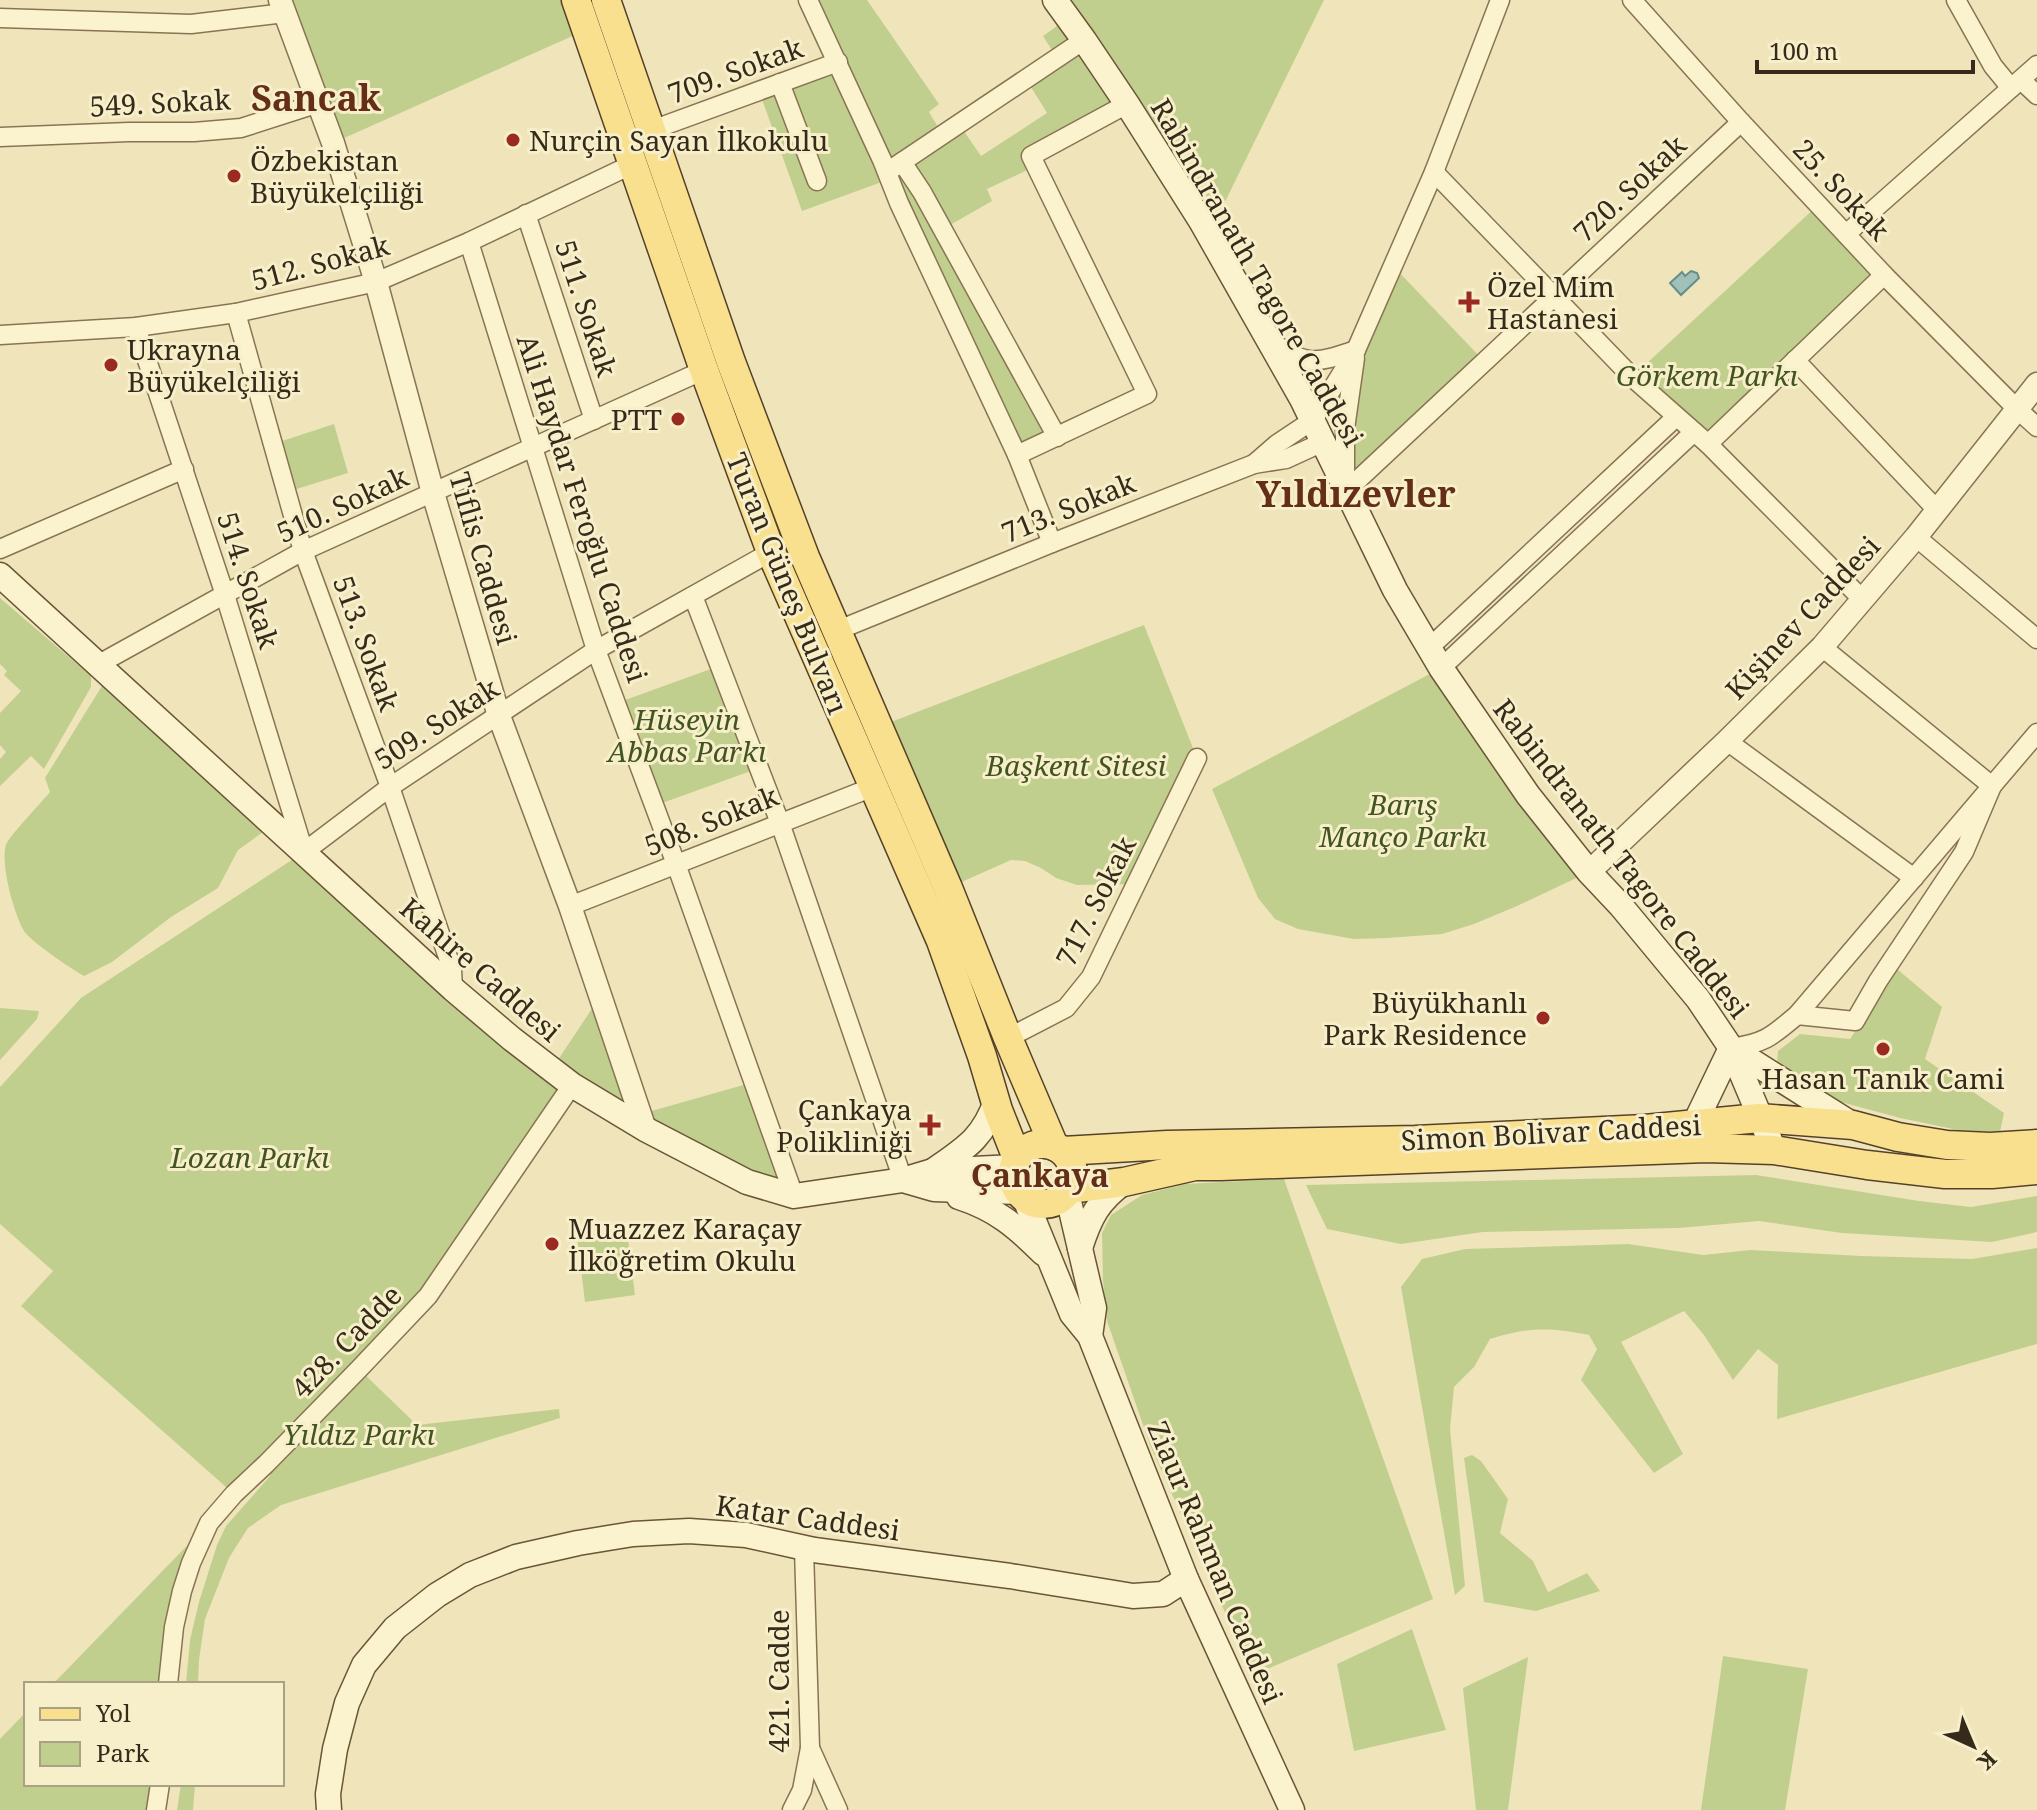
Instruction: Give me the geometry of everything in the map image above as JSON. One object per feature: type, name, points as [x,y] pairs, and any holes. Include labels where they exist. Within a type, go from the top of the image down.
[{"type":"main road","name":"Turan Güneş Bulvarı","points":[[576,0],[704,370],[771,552],[941,941],[982,1056],[1019,1179]]},
{"type":"main road","name":"Turan Güneş Bulvarı","points":[[606,0],[731,362],[805,557],[948,888],[1033,1099],[1059,1149]]},
{"type":"main road","name":"Rabindranath Tagore Caddesi","points":[[1055,0],[1127,104],[1201,221],[1318,431],[1395,590],[1435,658],[1528,795],[1589,872],[1698,999],[1731,1048],[1774,1150]]},
{"type":"main road","name":"Kahire Caddesi","points":[[0,575],[453,989],[572,1085],[645,1129],[747,1182],[794,1196],[903,1180],[933,1180]]},
{"type":"main road","name":"Rabindranath Tagore Caddesi","points":[[1731,1048],[1853,1125]]},
{"type":"main road","points":[[1694,1125],[1731,1048]]},
{"type":"main road","points":[[933,1180],[976,1138],[997,1106],[1006,1115],[1015,1115],[1026,1111],[1033,1099]]},
{"type":"main road","name":"Simon Bolivar Caddesi","points":[[1059,1149],[1415,1140],[1694,1125],[1759,1118],[1853,1125],[1947,1145],[1990,1147],[2037,1144]]},
{"type":"main road","points":[[933,1180],[1019,1179],[1043,1205],[1060,1199],[1068,1191],[1073,1167],[1059,1149],[1044,1144],[1033,1145],[1024,1151],[1019,1179]]},
{"type":"main road","name":"Simon Bolivar Caddesi","points":[[1068,1191],[1195,1166],[1706,1148],[1774,1150],[1945,1174],[2037,1170]]},
{"type":"main road","name":"Ziaur Rahman Caddesi","points":[[1019,1179],[1072,1314],[1090,1336],[1186,1579],[1292,1810]]},
{"type":"main road","points":[[933,1180],[1004,1216],[1050,1260]]},
{"type":"main road","points":[[1079,1250],[1089,1221],[1100,1202],[1124,1182]]},
{"type":"main road","name":"Ziaur Rahman Caddesi","points":[[1068,1191],[1094,1308],[1090,1336]]},
{"type":"main road","name":"Katar Caddesi","points":[[329,1810],[328,1794],[335,1749],[347,1703],[364,1665],[395,1628],[437,1595],[470,1575],[516,1557],[633,1534],[689,1531],[746,1535],[804,1549],[1010,1576],[1133,1596],[1163,1594],[1186,1579]]},
{"type":"street","points":[[78,0],[82,19]]},
{"type":"street","points":[[808,0],[894,167],[917,241],[1017,455],[1052,543]]},
{"type":"street","points":[[1318,431],[1434,172],[1500,0]]},
{"type":"street","name":"25. Sokak","points":[[1632,0],[1884,275],[2037,427]]},
{"type":"street","points":[[1956,0],[1993,66],[2037,95]]},
{"type":"street","points":[[0,18],[191,24],[283,6]]},
{"type":"street","name":"Tiflis Caddesi","points":[[283,6],[333,143],[376,282],[433,493],[499,716],[570,906],[645,1129]]},
{"type":"street","points":[[894,167],[1084,40]]},
{"type":"street","name":"709. Sokak","points":[[652,130],[838,62]]},
{"type":"street","points":[[1846,234],[2037,65]]},
{"type":"street","points":[[780,83],[817,181]]},
{"type":"street","name":"549. Sokak","points":[[0,137],[241,128],[319,103]]},
{"type":"street","points":[[1017,455],[1147,394],[1031,156],[1127,104]]},
{"type":"street","name":"720. Sokak","points":[[1346,491],[1741,122]]},
{"type":"street","name":"512. Sokak","points":[[0,335],[136,327],[236,313],[376,282],[469,242],[633,164]]},
{"type":"street","points":[[894,167],[922,192],[1057,437]]},
{"type":"street","points":[[1434,172],[1632,377],[1701,438],[1863,600]]},
{"type":"street","name":"511. Sokak","points":[[526,214],[594,420]]},
{"type":"street","points":[[917,241],[928,232],[942,229]]},
{"type":"street","name":"Ali Haydar Feroğlu Caddesi","points":[[469,242],[596,650],[794,1196]]},
{"type":"street","points":[[1435,658],[1795,360],[1884,275]]},
{"type":"street","name":"513. Sokak","points":[[236,313],[303,551],[390,787],[452,969],[453,989]]},
{"type":"street","name":"514. Sokak","points":[[136,327],[225,595],[304,852]]},
{"type":"street","points":[[1269,340],[1307,362],[1356,350]]},
{"type":"street","points":[[1346,491],[1345,429],[1356,350]]},
{"type":"street","points":[[1795,360],[1937,510]]},
{"type":"street","name":"510. Sokak","points":[[99,664],[303,551],[704,370]]},
{"type":"street","name":"Kişinev Caddesi","points":[[1589,872],[1822,647],[1916,537],[2037,384]]},
{"type":"street","points":[[1435,658],[1676,417]]},
{"type":"street","name":"713. Sokak","points":[[836,631],[1254,464],[1277,444],[1318,431]]},
{"type":"street","points":[[0,549],[184,469]]},
{"type":"street","points":[[1916,537],[2037,639]]},
{"type":"street","name":"509. Sokak","points":[[304,852],[390,787],[596,650],[771,552]]},
{"type":"street","points":[[693,596],[780,823],[903,1180]]},
{"type":"street","points":[[1822,647],[1992,786]]},
{"type":"street","points":[[1731,1048],[1757,1045],[1797,1015],[2037,733]]},
{"type":"street","points":[[1727,741],[1914,878]]},
{"type":"street","name":"717. Sokak","points":[[1008,1038],[1066,1008],[1091,977],[1197,758]]},
{"type":"street","points":[[1797,1015],[1855,1021],[1881,976],[1964,852],[1992,786]]},
{"type":"street","name":"508. Sokak","points":[[570,906],[873,787]]},
{"type":"street","name":"428. Cadde","points":[[168,1682],[174,1627],[182,1591],[209,1523],[428,1296],[572,1085]]},
{"type":"street","name":"421. Cadde","points":[[792,1810],[802,1790],[810,1748],[804,1549]]},
{"type":"street","points":[[810,1748],[838,1810]]},
{"type":"street","points":[[156,1810],[160,1786]]},
{"type":"green space","points":[[280,0],[576,0],[586,30],[333,143]]},
{"type":"green space","points":[[808,0],[867,0],[939,104],[929,112],[942,134],[959,124],[981,156],[1047,113],[1026,79],[1057,58],[1043,36],[1068,18],[1055,0],[1324,0],[1222,208],[1201,221],[1127,104],[1032,156],[1036,166],[987,189],[992,201],[943,229],[1057,437],[1017,455],[890,179],[802,211],[759,91],[837,62]]},
{"type":"green space","name":"Görkem Parkı","points":[[1818,205],[1884,275],[1708,444],[1632,377]]},
{"type":"green space","points":[[1393,266],[1484,361],[1346,491],[1349,398]]},
{"type":"green space","points":[[334,424],[348,473],[287,492],[273,444]]},
{"type":"green space","points":[[0,598],[91,676],[91,687],[44,769],[31,756],[0,786],[0,759],[6,752],[0,745],[0,713],[21,691],[4,675],[7,671],[0,664]]},
{"type":"green space","name":"Başkent Sitesi","points":[[1144,625],[1197,758],[1137,884],[1077,885],[1056,878],[1025,861],[1011,860],[948,888],[878,727]]},
{"type":"green space","name":"Hüseyin Abbas Parkı","points":[[719,666],[759,768],[654,806],[617,703]]},
{"type":"green space","name":"Barış Manço Parkı","points":[[1441,668],[1589,872],[1517,906],[1442,934],[1354,939],[1298,929],[1275,919],[1258,898],[1212,789]]},
{"type":"green space","points":[[105,681],[266,830],[238,850],[218,888],[171,917],[112,962],[84,976],[24,931],[9,889],[5,853],[8,841],[50,792],[45,778]]},
{"type":"green space","name":"Lozan Parkı","points":[[304,852],[552,1069],[601,995],[641,1114],[754,1082],[794,1196],[572,1085],[501,1191],[359,1369],[417,1425],[559,1409],[560,1418],[281,1505],[248,1528],[229,1558],[205,1619],[198,1682],[186,1682],[190,1640],[217,1545],[226,1526],[270,1476],[266,1465],[234,1494],[21,1306],[53,1271],[0,1224],[0,1087],[81,998]]},
{"type":"green space","points":[[1897,969],[1942,1007],[1925,1059],[2004,1113],[2000,1132],[1958,1130],[1841,1102],[1800,1084],[1777,1064],[1778,1051],[1800,1034],[1850,1039]]},
{"type":"green space","points":[[0,1008],[39,1011],[37,1019],[0,1060]]},
{"type":"green space","points":[[1756,1175],[1971,1207],[2037,1196],[2037,1232],[1992,1242],[1842,1233],[1759,1221],[1679,1228],[1483,1232],[1401,1244],[1327,1229],[1306,1185]]},
{"type":"green space","points":[[1284,1179],[1433,1599],[1253,1675],[1150,1445],[1107,1321],[1102,1233],[1111,1215],[1142,1195],[1185,1184]]},
{"type":"green space","points":[[627,1230],[635,1295],[585,1302],[577,1236]]},
{"type":"green space","points":[[1628,1244],[1703,1255],[1750,1250],[1972,1259],[2037,1248],[2037,1344],[1777,1419],[1778,1365],[1758,1349],[1733,1380],[1704,1335],[1684,1311],[1621,1342],[1683,1454],[1654,1473],[1581,1380],[1597,1349],[1589,1335],[1539,1330],[1490,1339],[1474,1367],[1454,1387],[1450,1429],[1465,1586],[1455,1595],[1401,1287],[1422,1259],[1465,1249]]},
{"type":"green space","points":[[1472,1455],[1481,1461],[1508,1499],[1500,1533],[1533,1561],[1548,1592],[1587,1573],[1600,1591],[1536,1611],[1484,1602],[1464,1458]]},
{"type":"green space","points":[[209,1523],[191,1563],[168,1682],[55,1682]]},
{"type":"green space","points":[[1412,1629],[1446,1730],[1354,1751],[1337,1664]]},
{"type":"green space","points":[[1723,1656],[1808,1669],[1785,1810],[1701,1810]]},
{"type":"green space","points":[[1528,1657],[1508,1810],[1476,1810],[1463,1688]]},
{"type":"green space","points":[[24,1714],[24,1786],[160,1786],[156,1810],[0,1810],[0,1739]]},
{"type":"green space","points":[[181,1786],[195,1786],[193,1810],[177,1810]]},
{"type":"water","points":[[1691,271],[1697,273],[1699,278],[1681,295],[1670,283],[1682,272],[1685,276]]},
{"type":"place","name":"Nurçin Sayan İlkokulu","points":[[513,140]]},
{"type":"place","name":"Özbekistan Büyükelçiliği","points":[[234,176]]},
{"type":"place","name":"Özel Mim Hastanesi","points":[[1469,302]]},
{"type":"place","name":"Ukrayna Büyükelçiliği","points":[[111,365]]},
{"type":"place","name":"PTT","points":[[678,419]]},
{"type":"place","name":"Büyükhanlı Park Residence","points":[[1543,1018]]},
{"type":"place","name":"Hasan Tanık Cami","points":[[1883,1049]]},
{"type":"place","name":"Çankaya Polikliniği","points":[[930,1125]]},
{"type":"place","name":"Muazzez Karaçay İlköğretim Okulu","points":[[552,1244]]},
{"type":"district","name":"Sancak","points":[[316,97]]},
{"type":"district","name":"Yıldızevler","points":[[1356,493]]},
{"type":"district","name":"Çankaya","points":[[1040,1174]]},
{"type":"park label","name":"Yıldız Parkı","points":[[359,1434]]}]
